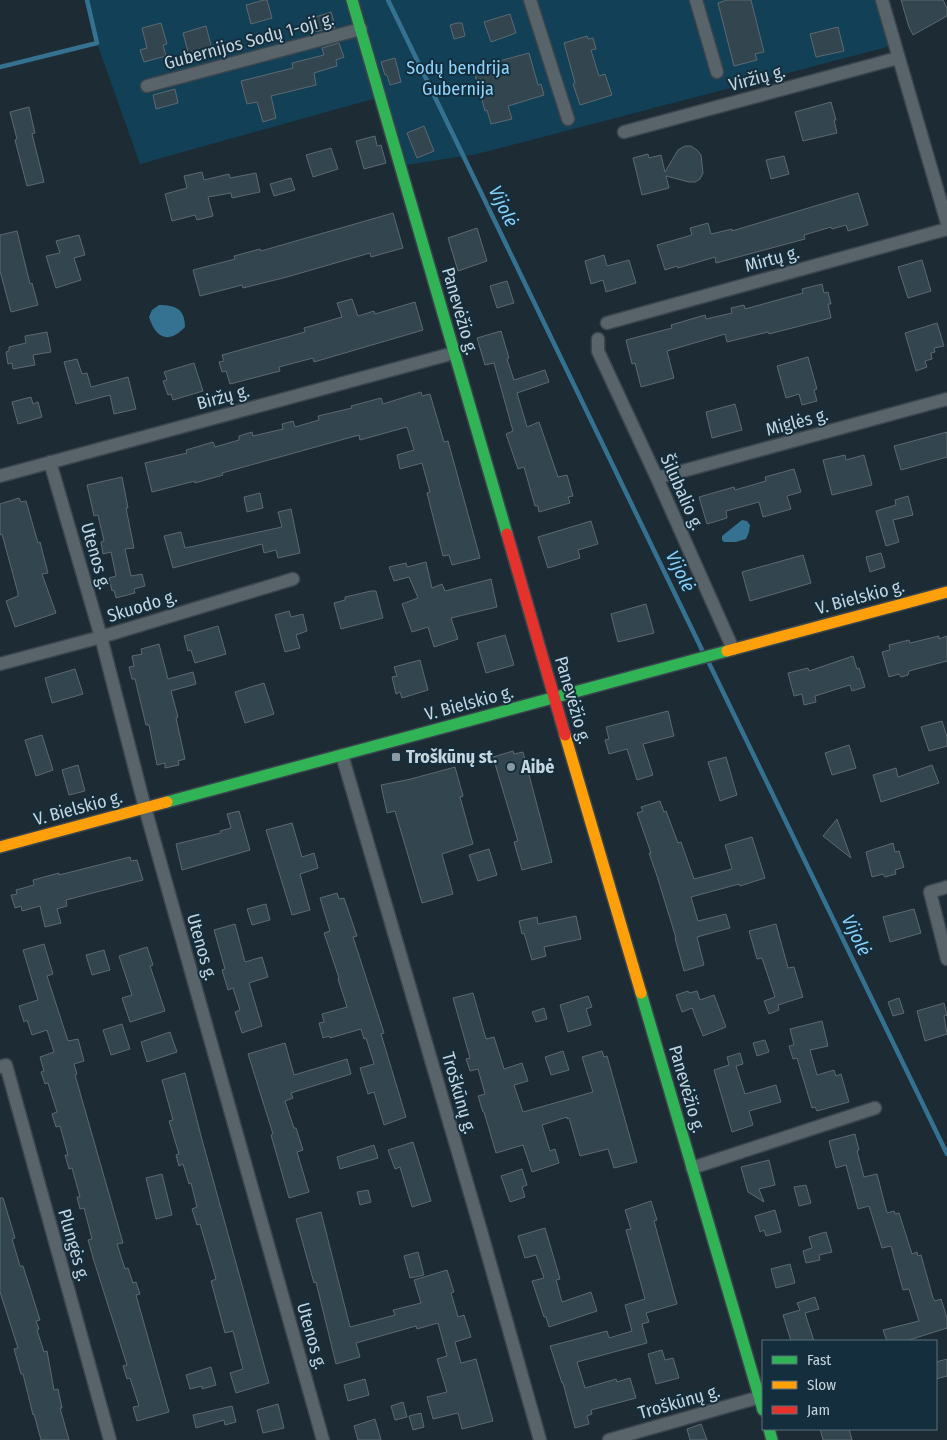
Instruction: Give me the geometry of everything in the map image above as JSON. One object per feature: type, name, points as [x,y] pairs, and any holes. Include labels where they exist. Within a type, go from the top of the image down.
[{"type":"street","name":"Panevėžio g.","points":[[352,0],[554,698],[762,1406]]},
{"type":"street","points":[[530,0],[568,119]]},
{"type":"street","points":[[696,0],[717,72]]},
{"type":"street","points":[[882,0],[947,223]]},
{"type":"street","name":"Gubernijos Sodų 1-oji g.","points":[[147,86],[360,30]]},
{"type":"street","name":"Viržių g.","points":[[624,132],[898,58]]},
{"type":"street","name":"Mirtų g.","points":[[607,323],[947,229]]},
{"type":"street","name":"Šilubalio g.","points":[[598,345],[733,648]]},
{"type":"street","name":"Biržų g.","points":[[1,471],[50,462],[454,353]]},
{"type":"street","name":"Miglės g.","points":[[657,478],[947,399]]},
{"type":"street","name":"Utenos g.","points":[[50,462],[101,637],[145,808],[323,1440]]},
{"type":"street","name":"Skuodo g.","points":[[0,664],[101,637],[293,579]]},
{"type":"street","name":"V. Bielskio g.","points":[[0,847],[733,648],[947,592]]},
{"type":"street","name":"Troškūnų g.","points":[[342,755],[540,1440]]},
{"type":"street","points":[[947,887],[930,892],[947,959]]},
{"type":"street","name":"Plungės g.","points":[[0,1067],[6,1065],[110,1440]]},
{"type":"street","points":[[692,1168],[875,1108]]},
{"type":"street","name":"Troškūnų g.","points":[[609,1440],[760,1397]]},
{"type":"green space","name":"Sodų bendrija Gubernija","points":[[87,0],[882,0],[895,45],[477,154],[400,166],[380,97],[140,164],[97,43]]},
{"type":"shaded area","points":[[159,305],[175,307],[183,316],[185,327],[174,336],[164,337],[155,330],[152,324],[149,317],[152,310]]},
{"type":"shaded area","points":[[742,520],[747,521],[750,525],[746,539],[736,542],[724,542],[722,536]]},
{"type":"building","points":[[267,0],[272,18],[251,24],[246,5]]},
{"type":"building","points":[[727,0],[751,0],[764,52],[755,54],[757,60],[734,66],[718,3]]},
{"type":"building","points":[[901,0],[943,0],[947,8],[947,16],[913,35]]},
{"type":"building","points":[[331,12],[335,28],[313,32],[309,19]]},
{"type":"building","points":[[510,14],[516,33],[491,42],[484,22]]},
{"type":"building","points":[[161,23],[167,44],[163,45],[166,56],[144,62],[140,50],[147,48],[142,28]]},
{"type":"building","points":[[462,23],[465,36],[454,39],[450,25]]},
{"type":"building","points":[[206,26],[212,49],[189,56],[183,33]]},
{"type":"building","points":[[838,27],[844,51],[816,57],[810,34]]},
{"type":"building","points":[[587,36],[588,39],[593,38],[596,49],[591,50],[599,76],[605,74],[612,95],[580,105],[573,84],[575,83],[564,43]]},
{"type":"building","points":[[339,43],[344,57],[336,60],[337,66],[314,73],[316,85],[271,96],[276,118],[263,122],[257,102],[247,104],[241,81],[293,68],[292,63],[324,55],[322,48]]},
{"type":"building","points":[[529,53],[538,85],[541,84],[544,95],[508,106],[512,119],[491,124],[487,110],[485,111],[473,68]]},
{"type":"building","points":[[395,58],[401,82],[390,85],[381,62]]},
{"type":"building","points":[[175,89],[178,103],[156,109],[153,95]]},
{"type":"building","points":[[831,102],[837,133],[803,141],[795,112]]},
{"type":"building","points":[[29,107],[35,133],[32,134],[44,182],[27,186],[10,112]]},
{"type":"building","points":[[424,126],[434,151],[417,158],[407,133]]},
{"type":"building","points":[[375,136],[377,146],[381,145],[386,163],[364,169],[356,141]]},
{"type":"building","points":[[685,146],[691,146],[701,155],[703,173],[700,179],[695,182],[689,182],[666,176],[669,188],[642,195],[633,158],[648,154],[649,158],[661,155],[665,172],[678,150]]},
{"type":"building","points":[[331,148],[338,169],[313,177],[306,155]]},
{"type":"building","points":[[784,156],[789,174],[771,179],[766,160]]},
{"type":"building","points":[[202,172],[204,180],[229,174],[230,178],[256,173],[260,192],[232,198],[231,193],[208,197],[213,216],[197,220],[195,215],[172,221],[165,194],[187,188],[184,176]]},
{"type":"building","points":[[291,178],[295,190],[274,196],[270,184]]},
{"type":"building","points":[[858,193],[868,225],[848,231],[846,225],[832,229],[831,227],[804,235],[805,239],[716,263],[715,257],[665,270],[657,245],[692,235],[690,228],[708,223],[711,234],[732,229],[732,231]]},
{"type":"building","points":[[393,213],[403,248],[371,257],[370,253],[287,277],[243,288],[242,285],[200,296],[193,270],[235,259],[234,256],[260,249],[261,251]]},
{"type":"building","points":[[477,228],[487,261],[458,271],[448,238]]},
{"type":"building","points":[[17,231],[30,284],[32,283],[38,305],[11,312],[0,271],[0,235]]},
{"type":"building","points":[[79,235],[85,255],[74,258],[81,280],[56,288],[46,256],[60,253],[56,241]]},
{"type":"building","points":[[604,255],[607,266],[629,260],[636,283],[606,292],[603,280],[591,284],[585,261]]},
{"type":"building","points":[[922,260],[931,291],[908,298],[898,267]]},
{"type":"building","points":[[507,281],[514,303],[497,308],[490,286]]},
{"type":"building","points":[[822,284],[824,293],[828,292],[831,304],[828,304],[831,318],[769,334],[768,332],[727,342],[725,334],[667,351],[674,378],[641,387],[635,363],[632,364],[626,340],[672,328],[671,325],[705,315],[706,319],[732,313],[731,308],[744,305],[745,309],[803,293],[802,289]]},
{"type":"building","points":[[352,299],[358,316],[374,311],[375,314],[415,302],[423,330],[314,362],[313,358],[279,367],[280,371],[230,384],[226,371],[222,372],[219,362],[224,361],[222,355],[305,332],[304,328],[342,317],[337,303]]},
{"type":"building","points":[[937,323],[944,346],[934,348],[935,352],[931,353],[932,359],[925,361],[927,367],[916,371],[905,333]]},
{"type":"building","points":[[501,331],[514,380],[545,370],[549,382],[517,393],[527,427],[539,422],[558,477],[567,475],[573,496],[568,497],[570,503],[539,512],[538,506],[535,506],[524,467],[518,469],[506,434],[513,431],[494,363],[485,365],[477,338]]},
{"type":"building","points":[[47,332],[51,352],[33,355],[35,365],[13,369],[12,363],[8,364],[6,352],[9,351],[9,347],[26,343],[25,336]]},
{"type":"building","points":[[808,357],[817,389],[814,390],[817,401],[802,405],[799,394],[786,398],[777,366]]},
{"type":"building","points":[[77,359],[82,374],[87,373],[91,387],[128,377],[136,409],[114,414],[110,395],[76,404],[64,362]]},
{"type":"building","points":[[194,363],[203,391],[173,400],[171,394],[168,395],[163,381],[167,380],[164,372]]},
{"type":"building","points":[[421,392],[422,396],[430,394],[444,442],[448,441],[480,558],[452,565],[449,555],[443,556],[427,493],[430,492],[422,463],[400,469],[397,455],[414,450],[407,427],[360,440],[359,435],[222,473],[223,475],[195,483],[195,481],[152,492],[145,463],[187,453],[186,450],[213,442],[215,447],[239,440],[239,436],[252,432],[253,436],[283,429],[282,424],[293,421],[295,427],[319,420],[318,416],[352,408],[351,406],[381,398],[383,404]]},
{"type":"building","points":[[31,397],[33,404],[38,402],[42,417],[18,424],[12,402]]},
{"type":"building","points":[[735,404],[742,430],[712,438],[706,412]]},
{"type":"building","points":[[947,432],[947,457],[901,470],[894,446]]},
{"type":"building","points":[[845,455],[846,460],[864,455],[872,485],[832,495],[823,460]]},
{"type":"building","points":[[794,469],[801,492],[787,496],[791,509],[763,517],[759,502],[726,511],[727,518],[707,524],[699,497],[734,487],[735,490],[766,481],[765,477]]},
{"type":"building","points":[[122,477],[134,548],[125,549],[131,576],[142,574],[145,586],[134,589],[135,593],[116,598],[109,578],[116,576],[111,552],[103,554],[101,542],[104,541],[98,515],[94,516],[87,485]]},
{"type":"building","points":[[260,493],[263,508],[247,512],[244,497]]},
{"type":"building","points":[[908,496],[913,515],[893,520],[899,542],[886,546],[876,511],[896,505],[895,500]]},
{"type":"building","points":[[19,498],[21,502],[26,501],[38,543],[40,542],[48,573],[42,574],[56,613],[15,627],[6,601],[18,596],[18,593],[2,534],[0,535],[0,504]]},
{"type":"building","points":[[291,509],[300,553],[278,558],[276,550],[264,553],[262,544],[173,568],[164,536],[181,532],[185,548],[282,527],[278,512]]},
{"type":"building","points":[[591,521],[598,544],[578,550],[580,558],[548,568],[538,537]]},
{"type":"building","points":[[881,553],[885,567],[870,572],[866,557]]},
{"type":"building","points":[[803,555],[811,583],[750,601],[742,572]]},
{"type":"building","points":[[426,562],[432,588],[442,584],[445,591],[491,579],[497,607],[451,618],[458,639],[434,647],[428,627],[412,632],[402,604],[418,598],[409,577],[394,581],[389,567],[406,563],[407,567]]},
{"type":"building","points":[[376,591],[383,618],[341,629],[334,603],[345,600],[345,597]]},
{"type":"building","points":[[646,604],[654,633],[618,642],[611,614]]},
{"type":"building","points":[[289,611],[291,617],[303,614],[307,631],[296,635],[300,648],[285,652],[275,615]]},
{"type":"building","points":[[218,626],[226,654],[195,663],[191,650],[188,651],[184,636]]},
{"type":"building","points":[[505,635],[514,665],[486,673],[477,643]]},
{"type":"building","points":[[939,636],[939,639],[947,636],[947,661],[909,671],[908,675],[901,677],[899,674],[889,677],[882,652],[890,650],[889,645],[909,640],[910,643]]},
{"type":"building","points":[[159,644],[168,679],[193,672],[196,684],[171,691],[178,717],[176,718],[185,759],[178,761],[179,765],[165,768],[165,763],[157,765],[149,725],[146,725],[135,679],[132,679],[129,667],[134,666],[132,656],[142,654],[141,649]]},
{"type":"building","points":[[853,656],[865,687],[852,691],[850,685],[815,696],[816,702],[804,705],[802,694],[794,696],[788,673],[808,668],[809,671]]},
{"type":"building","points":[[420,660],[428,690],[402,698],[400,692],[396,694],[392,677],[397,676],[394,667]]},
{"type":"building","points":[[75,669],[83,694],[52,703],[45,678]]},
{"type":"building","points":[[264,683],[274,714],[245,723],[235,692]]},
{"type":"building","points":[[668,711],[674,736],[643,744],[653,775],[637,780],[627,749],[609,754],[605,740],[609,739],[606,727]]},
{"type":"building","points":[[942,721],[947,737],[947,746],[929,751],[921,727]]},
{"type":"building","points":[[42,735],[53,770],[36,776],[25,740]]},
{"type":"building","points":[[849,745],[856,768],[832,775],[825,753]]},
{"type":"building","points":[[513,751],[514,754],[523,752],[552,862],[522,870],[514,842],[518,841],[493,757]]},
{"type":"building","points":[[726,757],[737,795],[720,801],[708,762]]},
{"type":"building","points":[[78,765],[85,791],[69,795],[62,770]]},
{"type":"building","points":[[932,765],[939,783],[881,802],[873,775],[896,768],[898,777]]},
{"type":"building","points":[[455,767],[463,796],[460,797],[473,844],[442,854],[453,894],[422,903],[395,811],[387,813],[381,785]]},
{"type":"building","points":[[660,801],[664,812],[666,811],[678,843],[681,842],[694,879],[732,869],[725,845],[752,837],[765,878],[740,886],[739,884],[691,897],[698,921],[726,914],[730,928],[697,937],[704,965],[684,971],[676,938],[649,853],[651,853],[637,813],[643,811],[641,807]]},
{"type":"building","points":[[239,811],[250,850],[182,870],[176,844],[221,833],[220,831],[231,828],[227,814]]},
{"type":"building","points":[[837,819],[851,858],[823,836]]},
{"type":"building","points":[[292,823],[302,857],[314,853],[318,868],[300,874],[310,910],[292,915],[266,830]]},
{"type":"building","points":[[893,843],[895,852],[899,851],[904,867],[895,870],[896,874],[885,877],[883,874],[872,877],[866,852]]},
{"type":"building","points":[[489,849],[497,875],[478,881],[469,855]]},
{"type":"building","points":[[130,857],[131,861],[137,860],[143,880],[66,900],[67,906],[57,909],[61,923],[45,927],[40,906],[22,911],[21,906],[15,908],[11,895],[17,894],[16,890],[34,885],[33,880]]},
{"type":"building","points":[[337,893],[339,899],[344,898],[357,936],[353,937],[384,1033],[381,1034],[406,1117],[384,1125],[374,1092],[368,1094],[360,1068],[374,1064],[366,1038],[364,1039],[361,1029],[330,1038],[329,1036],[323,1038],[319,1023],[324,1022],[322,1014],[347,1007],[324,933],[330,931],[320,898]]},
{"type":"building","points":[[266,904],[270,920],[252,925],[247,909]]},
{"type":"building","points":[[914,909],[921,933],[890,942],[883,917]]},
{"type":"building","points":[[576,916],[581,939],[544,947],[546,956],[532,960],[519,921],[537,917],[538,924]]},
{"type":"building","points":[[235,924],[245,962],[262,957],[268,977],[249,983],[262,1026],[242,1033],[235,1012],[240,1010],[233,988],[228,990],[222,970],[225,969],[214,930]]},
{"type":"building","points":[[776,924],[788,968],[794,967],[803,997],[778,1005],[779,1010],[769,1014],[764,1001],[775,997],[762,958],[757,959],[749,931]]},
{"type":"building","points":[[44,944],[53,974],[47,976],[68,1041],[78,1039],[84,1061],[74,1064],[77,1074],[75,1075],[123,1243],[117,1244],[125,1269],[128,1268],[133,1283],[136,1282],[140,1294],[136,1295],[169,1412],[137,1421],[133,1407],[139,1406],[130,1378],[127,1379],[123,1366],[127,1365],[88,1240],[92,1239],[84,1208],[80,1209],[77,1197],[80,1197],[72,1168],[69,1169],[65,1155],[68,1155],[60,1126],[56,1127],[52,1114],[57,1112],[48,1083],[45,1084],[41,1072],[44,1071],[40,1057],[54,1052],[47,1030],[32,1035],[27,1020],[24,1022],[19,1006],[38,1000],[23,950]]},
{"type":"building","points":[[147,947],[153,965],[150,966],[165,1011],[130,1022],[122,998],[132,995],[119,956]]},
{"type":"building","points":[[104,950],[110,970],[92,975],[86,955]]},
{"type":"building","points":[[688,991],[689,993],[697,991],[700,1000],[714,995],[726,1027],[703,1036],[692,1008],[682,1012],[676,995]]},
{"type":"building","points":[[473,993],[486,1039],[494,1037],[504,1069],[522,1063],[528,1081],[514,1085],[523,1112],[593,1092],[582,1057],[602,1051],[604,1057],[607,1056],[637,1162],[614,1168],[608,1149],[580,1156],[569,1118],[567,1119],[567,1117],[542,1125],[550,1151],[555,1149],[559,1163],[532,1172],[523,1145],[496,1153],[478,1096],[485,1094],[478,1069],[470,1071],[466,1059],[470,1058],[453,998]]},
{"type":"building","points":[[588,996],[592,1007],[586,1009],[591,1025],[568,1032],[560,1005]]},
{"type":"building","points":[[899,998],[904,1013],[893,1016],[888,1002]]},
{"type":"building","points":[[944,1003],[947,1015],[944,1016],[947,1034],[925,1041],[917,1011]]},
{"type":"building","points":[[544,1008],[547,1019],[536,1022],[532,1012]]},
{"type":"building","points":[[822,1021],[828,1046],[810,1050],[817,1075],[834,1070],[836,1076],[841,1074],[849,1102],[817,1111],[815,1107],[812,1108],[797,1058],[793,1059],[789,1046],[794,1045],[790,1029]]},
{"type":"building","points":[[122,1024],[130,1049],[111,1055],[103,1030]]},
{"type":"building","points":[[170,1032],[177,1052],[147,1062],[141,1042]]},
{"type":"building","points":[[765,1040],[769,1052],[757,1056],[753,1043]]},
{"type":"building","points":[[285,1043],[294,1075],[347,1059],[351,1074],[291,1093],[293,1098],[285,1101],[303,1150],[297,1152],[309,1192],[289,1198],[271,1135],[273,1134],[248,1054]]},
{"type":"building","points":[[563,1051],[569,1070],[551,1075],[545,1057]]},
{"type":"building","points":[[740,1053],[743,1064],[736,1066],[745,1094],[776,1085],[781,1102],[749,1111],[753,1125],[732,1132],[714,1070],[729,1065],[727,1057]]},
{"type":"building","points":[[185,1073],[269,1383],[236,1393],[230,1373],[243,1369],[233,1331],[225,1333],[211,1281],[216,1279],[200,1224],[197,1225],[192,1209],[197,1207],[191,1183],[189,1184],[183,1164],[179,1166],[176,1155],[179,1154],[169,1121],[173,1120],[162,1080]]},
{"type":"building","points":[[855,1134],[859,1150],[857,1151],[864,1177],[877,1174],[887,1213],[894,1211],[895,1214],[899,1213],[912,1254],[917,1252],[918,1256],[921,1255],[933,1298],[935,1301],[941,1299],[947,1318],[947,1328],[909,1340],[887,1340],[883,1330],[919,1321],[909,1289],[903,1290],[891,1246],[882,1248],[869,1206],[858,1209],[846,1165],[836,1168],[829,1141]]},
{"type":"building","points":[[413,1142],[431,1201],[412,1207],[400,1167],[395,1169],[388,1150]]},
{"type":"building","points":[[374,1145],[378,1158],[340,1169],[337,1157]]},
{"type":"building","points":[[769,1160],[775,1185],[759,1189],[764,1202],[748,1192],[741,1167]]},
{"type":"building","points":[[522,1169],[527,1185],[522,1187],[525,1197],[510,1202],[501,1176]]},
{"type":"building","points":[[162,1174],[172,1215],[156,1219],[146,1178]]},
{"type":"building","points":[[806,1185],[811,1203],[799,1206],[794,1187]]},
{"type":"building","points":[[368,1190],[371,1202],[360,1205],[357,1192]]},
{"type":"building","points":[[0,1198],[3,1198],[15,1238],[12,1239],[20,1266],[23,1266],[40,1320],[36,1321],[39,1329],[37,1330],[44,1352],[47,1351],[54,1390],[58,1389],[62,1408],[60,1408],[69,1440],[41,1440],[23,1374],[21,1374],[14,1349],[18,1348],[0,1292]]},
{"type":"building","points":[[651,1201],[657,1220],[654,1221],[677,1304],[646,1313],[649,1322],[642,1324],[647,1343],[577,1362],[585,1388],[616,1379],[617,1382],[630,1378],[636,1398],[591,1410],[592,1414],[587,1416],[589,1424],[575,1428],[563,1383],[550,1346],[607,1331],[609,1338],[632,1331],[625,1305],[645,1299],[626,1230],[631,1229],[625,1210]]},
{"type":"building","points":[[775,1210],[781,1232],[766,1236],[764,1230],[760,1232],[755,1216]]},
{"type":"building","points":[[321,1212],[350,1327],[395,1315],[393,1310],[421,1303],[414,1280],[447,1270],[454,1292],[451,1293],[458,1317],[464,1315],[471,1337],[455,1342],[461,1363],[476,1359],[493,1421],[462,1429],[458,1413],[433,1419],[427,1397],[447,1392],[437,1359],[447,1356],[438,1323],[417,1329],[416,1326],[356,1343],[360,1357],[336,1364],[316,1282],[314,1283],[296,1219]]},
{"type":"building","points":[[545,1228],[560,1279],[556,1280],[562,1302],[591,1292],[597,1311],[549,1327],[532,1281],[544,1278],[536,1255],[525,1258],[518,1236]]},
{"type":"building","points":[[826,1232],[832,1252],[819,1255],[820,1260],[806,1263],[803,1251],[812,1248],[809,1237]]},
{"type":"building","points":[[418,1252],[424,1275],[410,1278],[404,1256]]},
{"type":"building","points":[[790,1264],[795,1283],[776,1288],[771,1269]]},
{"type":"building","points":[[815,1297],[819,1309],[805,1313],[814,1340],[791,1340],[783,1315],[800,1310],[797,1303]]},
{"type":"building","points":[[662,1350],[665,1360],[673,1358],[679,1378],[656,1384],[648,1354]]},
{"type":"building","points":[[947,1359],[947,1376],[937,1379],[937,1362]]},
{"type":"building","points":[[211,1367],[216,1385],[202,1389],[202,1386],[190,1389],[186,1375]]},
{"type":"building","points":[[365,1379],[369,1395],[348,1401],[344,1385]]},
{"type":"building","points":[[403,1402],[407,1417],[395,1420],[391,1406]]},
{"type":"building","points":[[278,1404],[284,1428],[263,1433],[257,1410]]},
{"type":"building","points":[[232,1406],[236,1422],[225,1425],[224,1420],[196,1428],[193,1415]]},
{"type":"building","points":[[421,1413],[424,1427],[413,1430],[409,1416]]},
{"type":"building","points":[[375,1419],[381,1440],[358,1440],[354,1426]]},
{"type":"building","points":[[701,1424],[707,1440],[690,1440],[687,1429]]},
{"type":"building","points":[[820,1430],[849,1430],[852,1440],[823,1440]]},
{"type":"waterway","points":[[0,67],[97,43],[87,0]]},
{"type":"waterway","name":"Vijolė","points":[[388,0],[704,654]]},
{"type":"waterway","name":"Vijolė","points":[[708,661],[947,1154]]},
{"type":"traffic: fast","points":[[352,0],[507,534]]},
{"type":"traffic: fast","points":[[167,802],[727,651]]},
{"type":"traffic: fast","points":[[641,993],[762,1407]]},
{"type":"traffic: fast","points":[[769,1430],[772,1440]]},
{"type":"traffic: slow","points":[[727,651],[947,592]]},
{"type":"traffic: slow","points":[[565,735],[641,993]]},
{"type":"traffic: slow","points":[[0,847],[167,802]]},
{"type":"traffic: jam","points":[[507,534],[565,735]]},
{"type":"place","name":"Troškūnų st.","points":[[396,757]]},
{"type":"place","name":"Aibė","points":[[511,767]]}]
